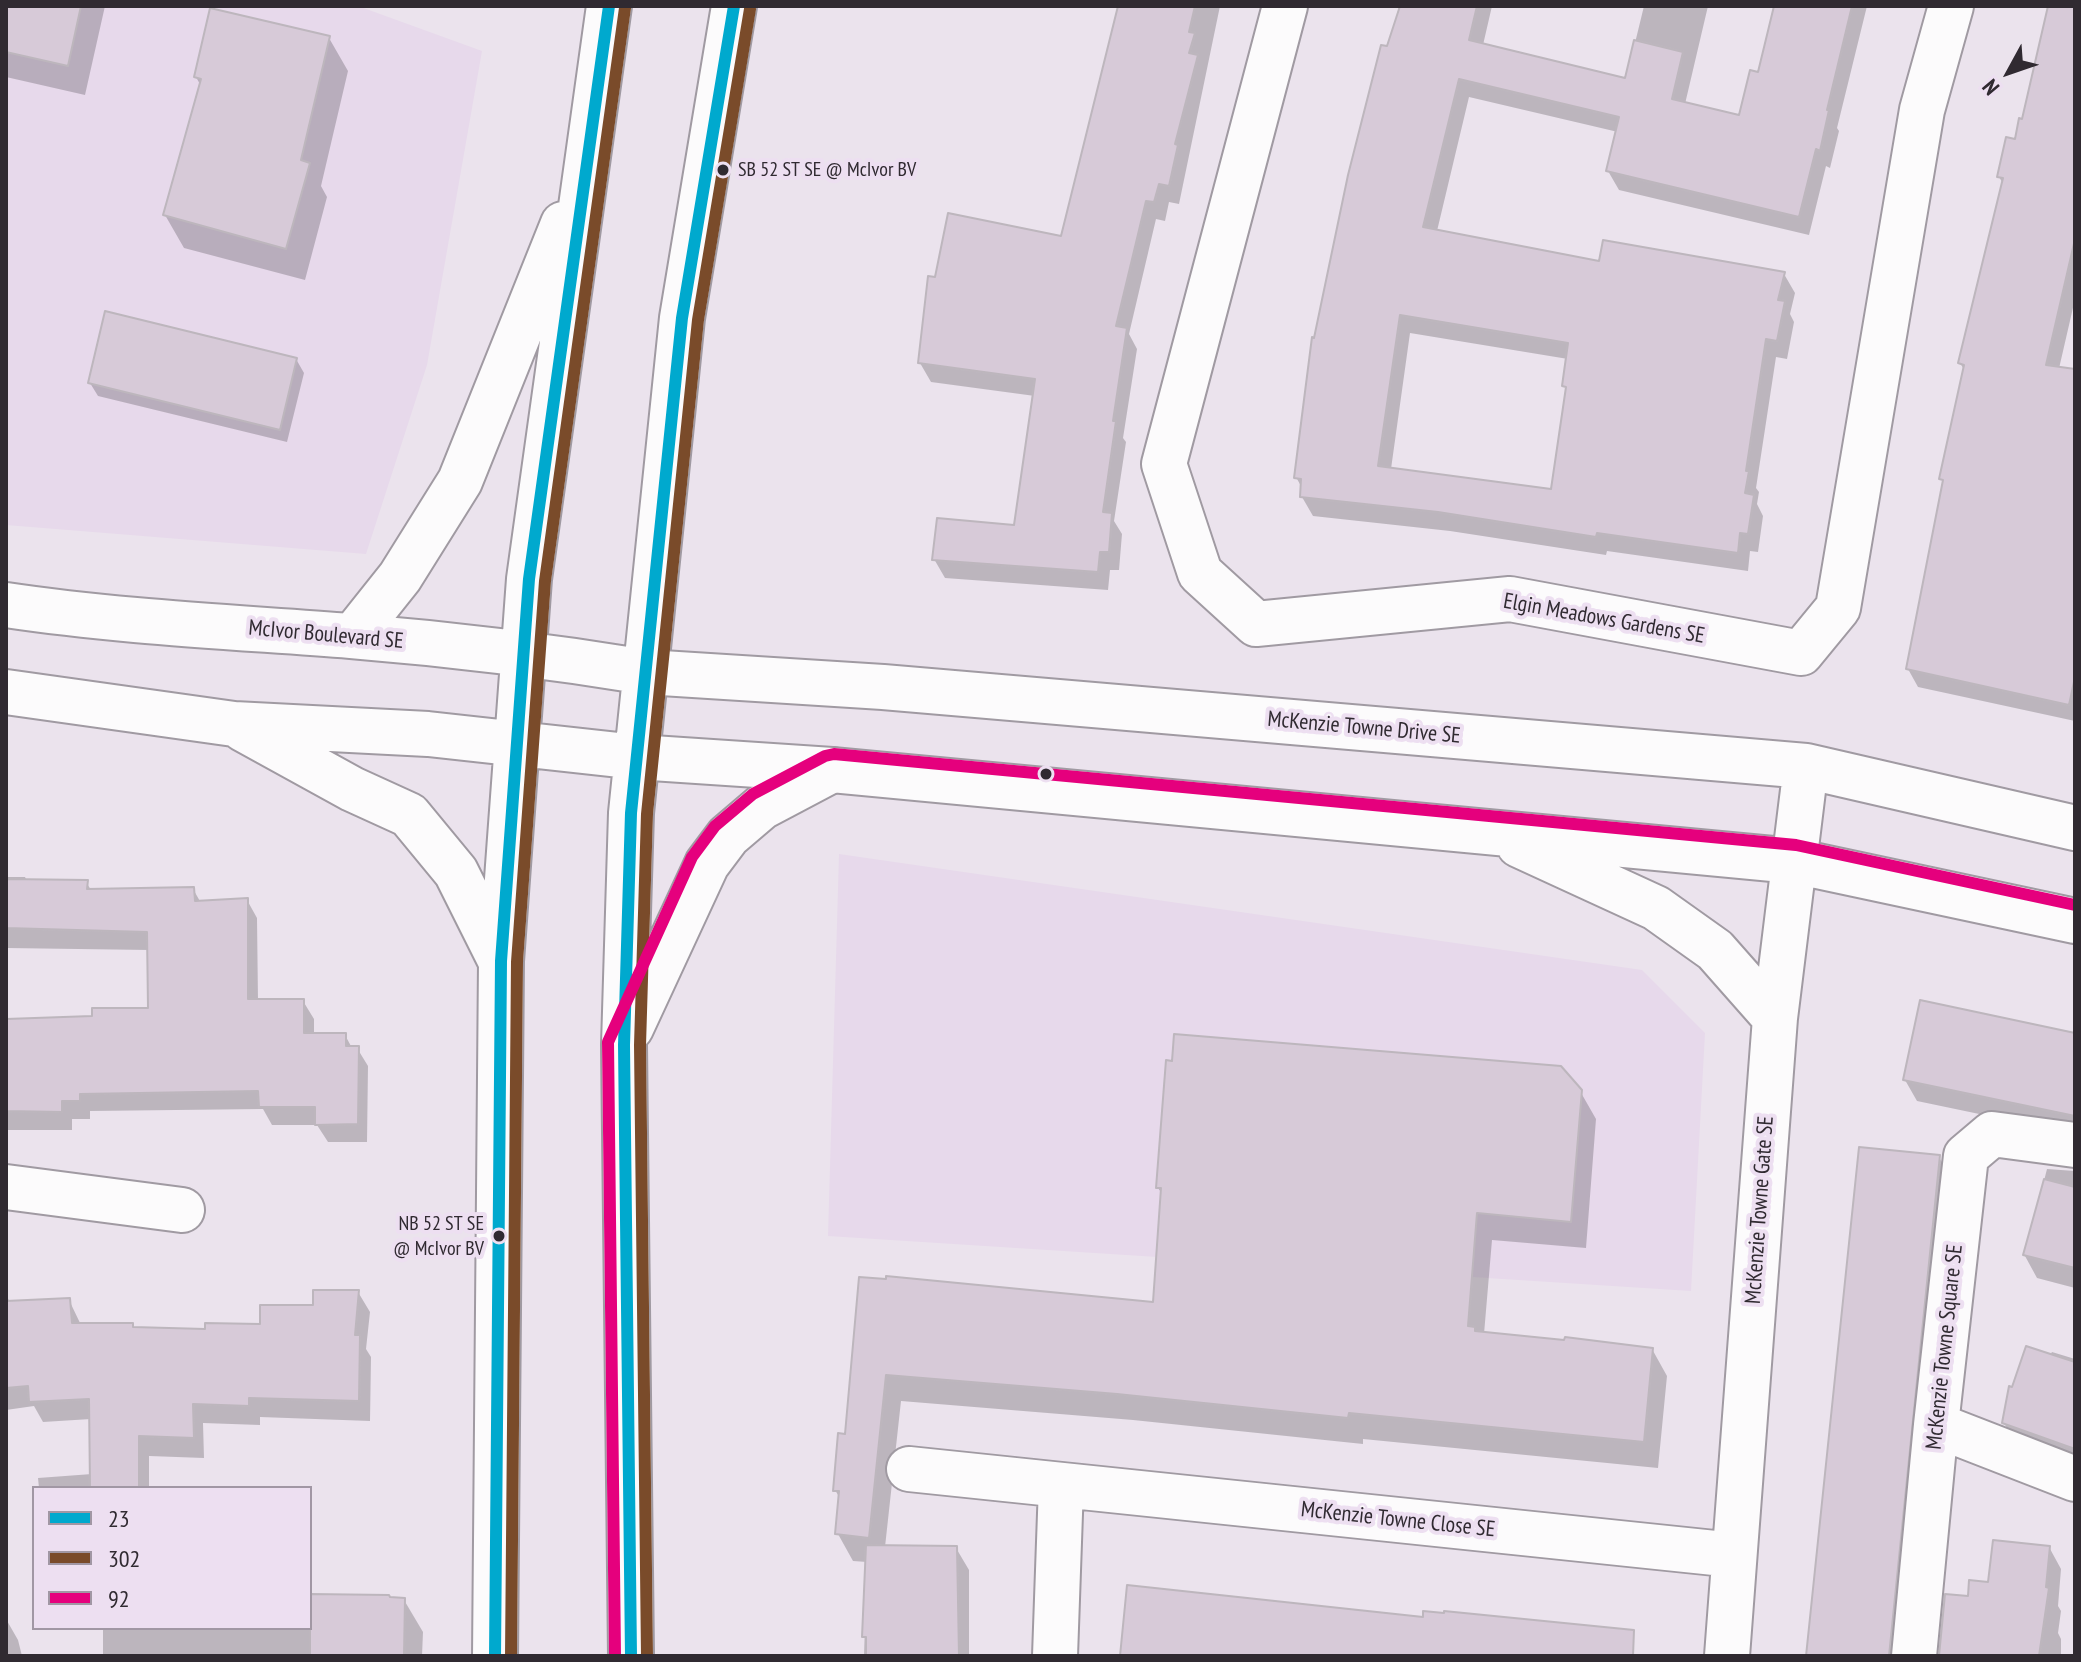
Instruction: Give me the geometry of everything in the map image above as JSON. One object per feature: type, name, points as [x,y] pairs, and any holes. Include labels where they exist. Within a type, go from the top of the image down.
[{"type":"street","points":[[495,1656],[501,961],[532,555],[609,6]]},
{"type":"street","points":[[631,1656],[624,1045],[631,813],[682,318],[734,6]]},
{"type":"street","name":"Elgin Meadows Gardens SE","points":[[1285,6],[1164,464],[1200,573],[1256,624],[1510,599],[1801,653],[1838,608],[1922,110],[1951,6]]},
{"type":"street","points":[[353,636],[400,577],[460,481],[546,261],[584,176]]},
{"type":"street","name":"McIvor Boulevard SE","points":[[6,605],[87,617],[353,636],[524,653],[646,672]]},
{"type":"street","name":"McKenzie Towne Drive SE","points":[[646,672],[883,687],[1806,766],[2075,828]]},
{"type":"street","points":[[6,692],[234,724],[428,734],[518,746],[832,770],[1794,861],[2075,921]]},
{"type":"street","points":[[234,724],[352,789],[409,815],[456,872],[501,961]]},
{"type":"street","name":"McKenzie Towne Gate SE","points":[[1727,1656],[1775,1018],[1806,766]]},
{"type":"street","points":[[624,1045],[707,864],[728,836],[762,807],[832,770]]},
{"type":"street","points":[[1488,831],[1656,908],[1715,950],[1775,1018]]},
{"type":"street","name":"McKenzie Towne Square SE","points":[[1914,1656],[1966,1156],[1992,1134],[2075,1145]]},
{"type":"street","points":[[6,1187],[182,1210]]},
{"type":"street","points":[[1936,1425],[2075,1479]]},
{"type":"street","name":"McKenzie Towne Close SE","points":[[909,1469],[1734,1555]]},
{"type":"street","points":[[1055,1656],[1061,1485]]},
{"type":"shaded area","points":[[6,6],[358,6],[482,51],[427,365],[366,554],[6,525]]},
{"type":"shaded area","points":[[839,854],[1642,970],[1705,1033],[1691,1291],[828,1236]]},
{"type":"building","points":[[6,6],[81,6],[68,66],[6,52]]},
{"type":"building","points":[[1118,6],[1195,6],[1189,32],[1195,33],[1189,53],[1198,55],[1175,144],[1178,145],[1169,186],[1159,184],[1154,202],[1146,201],[1116,326],[1127,328],[1103,512],[1112,513],[1109,552],[1100,552],[1098,572],[932,560],[937,518],[1014,525],[1035,379],[918,363],[928,276],[935,277],[948,213],[1061,236]]},
{"type":"building","points":[[1400,6],[1477,6],[1469,40],[1625,78],[1634,40],[1683,52],[1672,99],[1739,115],[1750,70],[1758,72],[1774,6],[1852,6],[1820,151],[1816,149],[1799,217],[1606,171],[1619,117],[1459,79],[1423,227],[1599,261],[1603,240],[1785,272],[1778,300],[1785,301],[1777,341],[1766,339],[1746,471],[1749,471],[1745,493],[1754,495],[1748,534],[1740,533],[1738,553],[1597,533],[1596,537],[1438,512],[1300,497],[1301,479],[1294,478],[1312,337],[1381,45],[1387,46]],"holes":[[[1400,315],[1568,343],[1562,386],[1566,387],[1551,489],[1378,466]]]},
{"type":"building","points":[[2048,6],[2075,6],[2075,239],[2046,365],[2075,369],[2075,677],[2069,705],[1906,669],[1943,480],[1939,479],[1964,365],[1958,363],[2003,178],[1997,177],[2006,137],[2015,139],[2019,118],[2022,119]]},
{"type":"building","points":[[210,8],[330,36],[301,160],[310,163],[286,249],[163,215],[201,79],[194,77]]},
{"type":"building","points":[[105,311],[297,358],[280,430],[88,383]]},
{"type":"building","points":[[6,879],[88,880],[87,889],[194,887],[195,901],[248,898],[248,999],[304,999],[304,1033],[346,1033],[346,1046],[359,1046],[358,1124],[315,1125],[315,1107],[259,1107],[258,1091],[80,1094],[80,1101],[62,1101],[62,1112],[6,1111],[6,1019],[92,1016],[92,1008],[148,1008],[147,932],[6,928]]},
{"type":"building","points":[[1920,1000],[2075,1033],[2075,1116],[1903,1080]]},
{"type":"building","points":[[1174,1034],[1561,1066],[1582,1090],[1571,1222],[1477,1213],[1468,1326],[1475,1327],[1475,1331],[1564,1340],[1565,1337],[1653,1348],[1644,1442],[1349,1413],[1348,1418],[1117,1394],[886,1375],[869,1538],[835,1534],[839,1491],[833,1491],[838,1433],[845,1434],[859,1277],[886,1279],[886,1276],[1153,1302],[1161,1188],[1156,1188],[1166,1060],[1172,1061]]},
{"type":"building","points":[[1859,1147],[1940,1155],[1889,1656],[1806,1656]]},
{"type":"building","points":[[2044,1179],[2075,1187],[2075,1268],[2023,1255]]},
{"type":"building","points":[[313,1290],[359,1290],[355,1335],[360,1335],[359,1401],[249,1398],[249,1406],[193,1404],[194,1438],[139,1436],[139,1486],[90,1486],[89,1399],[29,1402],[28,1386],[6,1388],[6,1301],[70,1298],[72,1323],[133,1323],[133,1327],[205,1329],[205,1323],[260,1324],[260,1305],[313,1305]]},
{"type":"building","points":[[2026,1346],[2075,1362],[2075,1449],[2002,1423],[2009,1386],[2012,1387]]},
{"type":"building","points":[[1993,1540],[2050,1546],[2046,1587],[2049,1588],[2039,1656],[1939,1656],[1945,1594],[1968,1596],[1969,1580],[1988,1582]]},
{"type":"building","points":[[866,1545],[957,1546],[959,1656],[866,1656],[866,1637],[862,1637]]},
{"type":"building","points":[[1127,1585],[1423,1617],[1423,1611],[1444,1611],[1634,1630],[1633,1656],[1120,1656]]},
{"type":"building","points":[[312,1594],[405,1598],[404,1656],[310,1656]]},
{"type":"transit line","name":"23","points":[[495,1656],[501,961],[529,579],[609,6]]},
{"type":"transit line","name":"23","points":[[631,1656],[624,1045],[631,813],[682,318],[734,6]]},
{"type":"transit line","name":"302","points":[[511,1656],[517,962],[545,581],[625,8]]},
{"type":"transit line","name":"302","points":[[647,1656],[640,1045],[647,814],[698,320],[750,9]]},
{"type":"transit line","name":"92","points":[[615,1656],[608,1042],[692,857],[715,826],[753,794],[825,756],[834,754],[1796,845],[2075,905]]},
{"type":"place","name":"SB 52 ST SE @ McIvor BV","points":[[723,170]]},
{"type":"place","name":"NB 52 ST SE @ McIvor BV","points":[[499,1236]]}]
